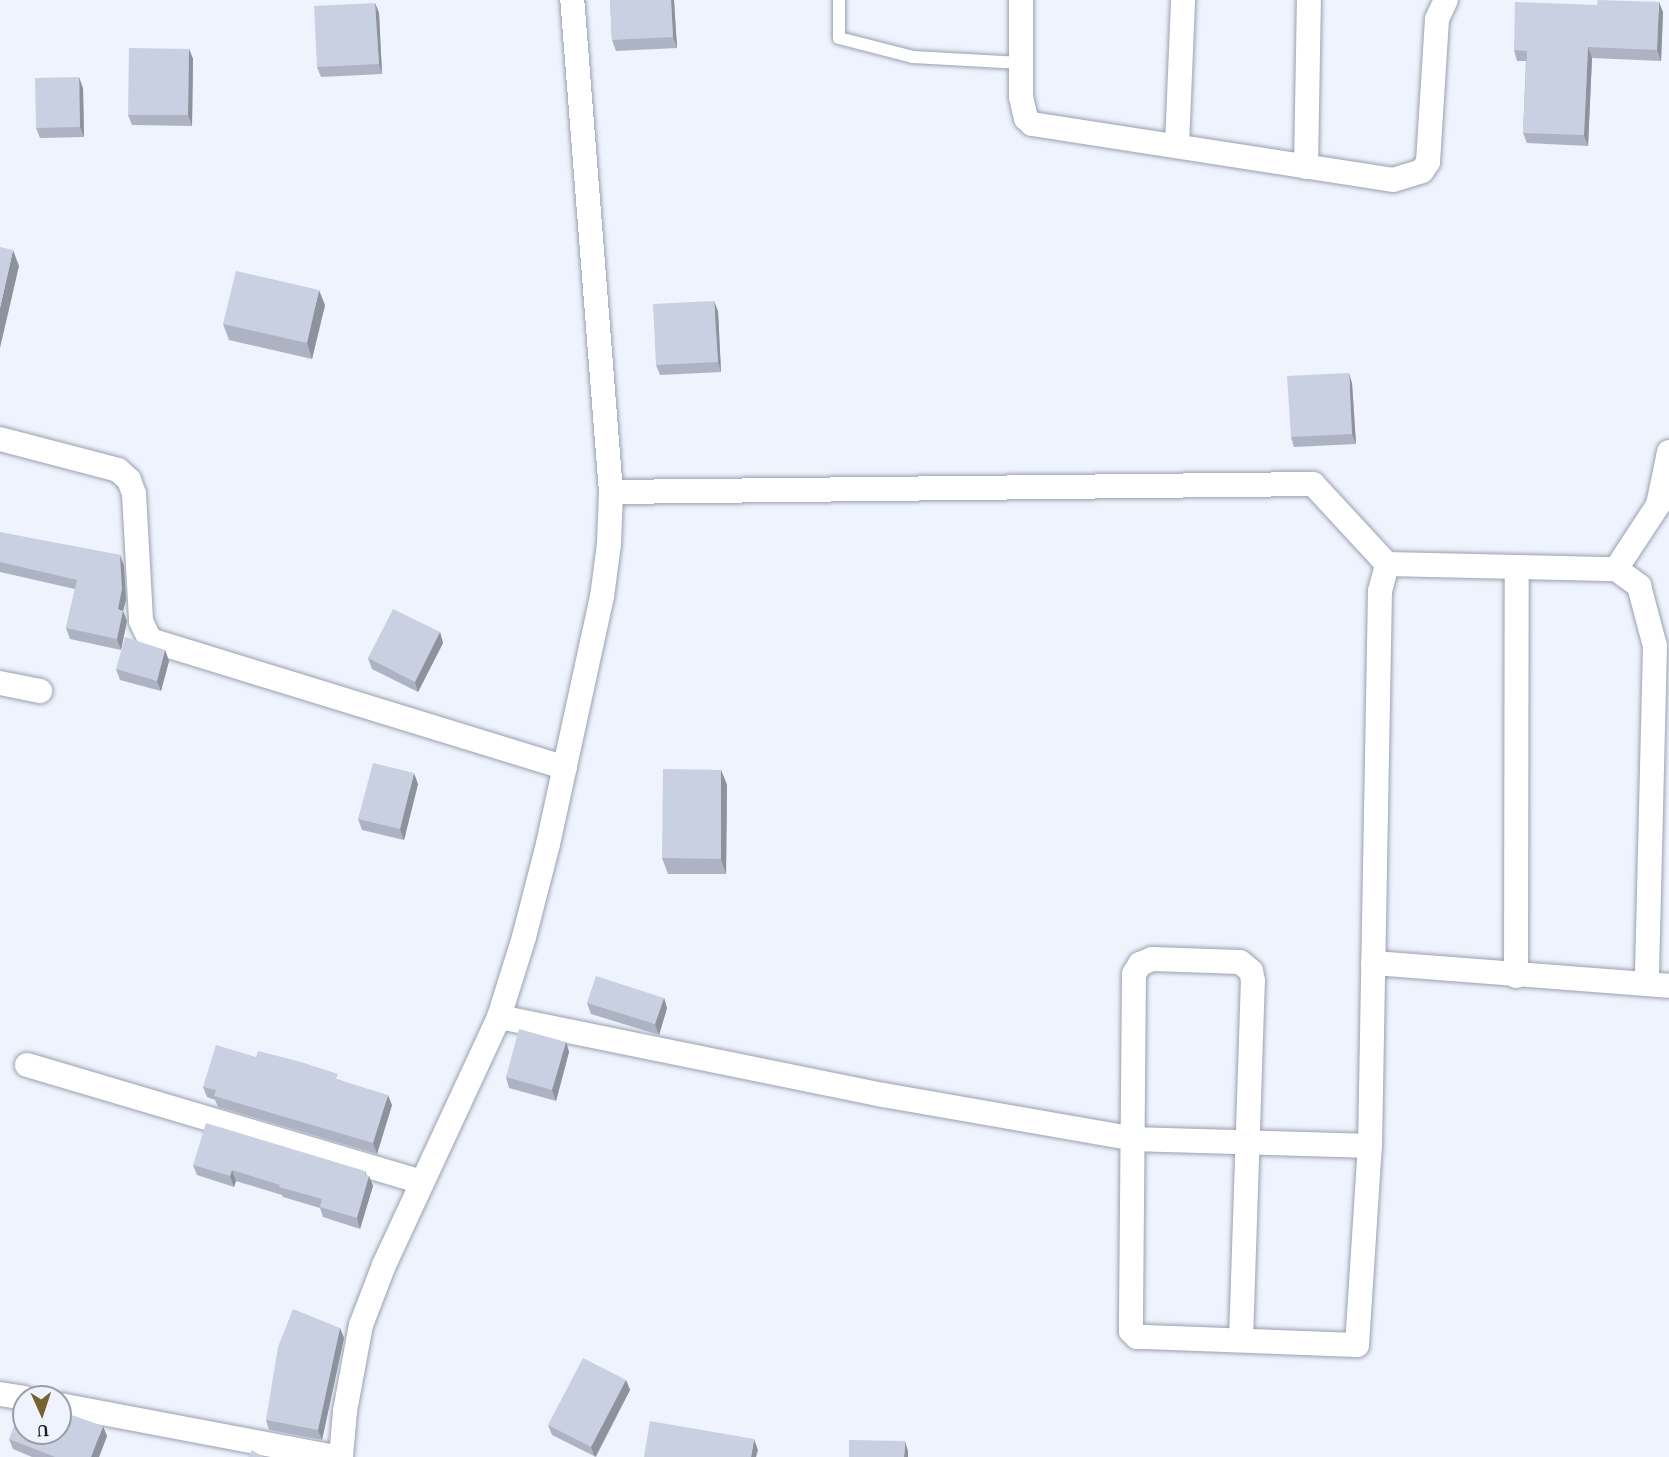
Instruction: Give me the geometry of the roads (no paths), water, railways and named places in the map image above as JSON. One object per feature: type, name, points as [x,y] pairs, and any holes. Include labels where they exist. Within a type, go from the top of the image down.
[{"type":"street","points":[[341,1457],[345,1411],[361,1325],[384,1265],[499,1017],[524,937],[565,768],[602,597],[609,544],[611,492],[572,0]]},
{"type":"street","points":[[1021,0],[1023,109],[1026,118],[1032,124],[1393,180],[1422,171],[1428,162],[1437,19],[1446,0]]},
{"type":"street","points":[[1177,145],[1183,0]]},
{"type":"street","points":[[1306,167],[1310,0]]},
{"type":"street","points":[[0,439],[118,470],[129,480],[134,494],[141,621],[150,640],[162,646],[565,768]]},
{"type":"street","points":[[1616,569],[1658,505],[1669,452]]},
{"type":"street","points":[[611,492],[1313,484],[1387,564],[1616,569],[1639,586],[1654,646],[1652,785],[1658,985],[1516,976],[1373,963]]},
{"type":"street","points":[[1241,1340],[1253,981],[1251,971],[1240,962],[1152,959],[1140,964],[1134,974],[1131,1330],[1137,1336],[1356,1345],[1370,1146],[1380,591],[1387,564]]},
{"type":"street","points":[[1516,976],[1517,568]]},
{"type":"street","points":[[0,683],[40,691]]},
{"type":"street","points":[[1652,785],[1669,808]]},
{"type":"street","points":[[499,1017],[884,1095],[1134,1139],[1370,1146]]},
{"type":"street","points":[[27,1065],[422,1182]]},
{"type":"street","points":[[72,1407],[335,1457]]},
{"type":"lane","points":[[839,0],[839,38],[913,57],[1021,63]]}]
